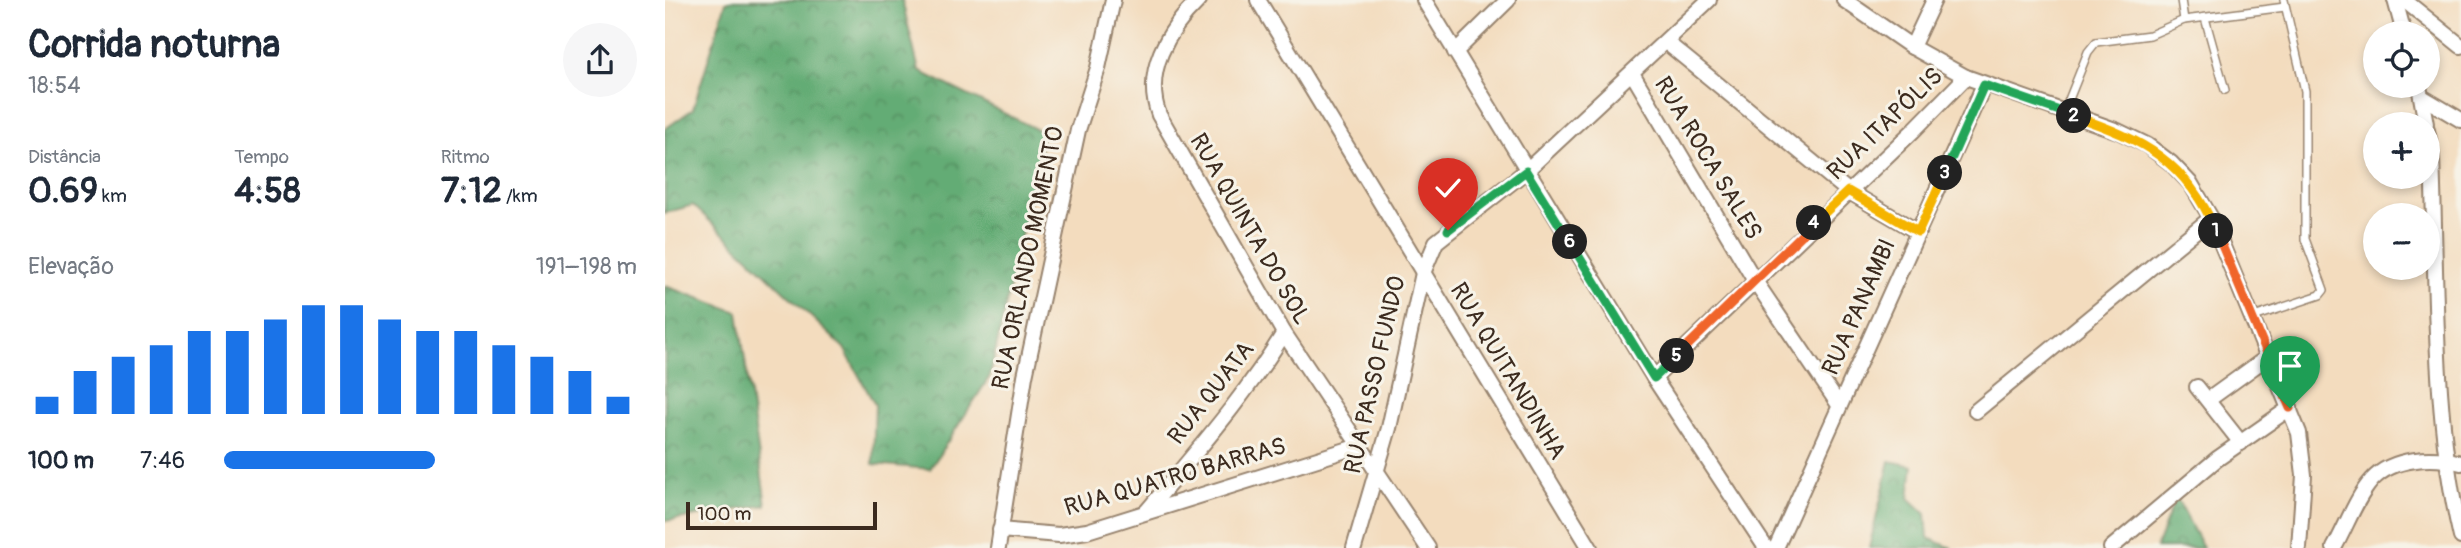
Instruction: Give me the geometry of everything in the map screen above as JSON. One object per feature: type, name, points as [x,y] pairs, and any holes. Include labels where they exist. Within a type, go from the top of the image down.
[{"type":"street","name":"RUA ORLANDO MOMENTO","points":[[998,548],[1025,376],[1078,130],[1098,68],[1113,0]]},
{"type":"street","name":"RUA QUINTA DO SOL","points":[[1199,0],[1171,33],[1158,59],[1152,80],[1153,99],[1169,134],[1284,333],[1428,548]]},
{"type":"street","name":"RUA QUITANDINHA","points":[[1258,0],[1590,548]]},
{"type":"street","points":[[1424,0],[1654,378],[1766,548]]},
{"type":"street","points":[[1455,52],[1508,0]]},
{"type":"street","name":"RUA PASSO FUNDO","points":[[1354,548],[1377,472],[1428,256],[1442,236],[1526,171],[1709,0]]},
{"type":"street","points":[[1845,0],[1912,47],[1966,77],[2118,131],[2147,145],[2171,163],[2191,184],[2211,218],[2254,317],[2299,433],[2304,464],[2299,548]]},
{"type":"street","points":[[1912,47],[1934,0]]},
{"type":"street","points":[[2395,0],[2401,21]]},
{"type":"street","points":[[2404,0],[2461,46]]},
{"type":"street","points":[[1666,42],[1848,191],[1918,232]]},
{"type":"street","name":"RUA ROCA SALES","points":[[1632,73],[1755,281],[1839,405]]},
{"type":"street","name":"RUA ITAPÓLIS","points":[[1654,378],[1966,77]]},
{"type":"street","name":"RUA PANAMBI","points":[[1776,548],[1984,85]]},
{"type":"street","points":[[2430,98],[2461,120]]},
{"type":"street","points":[[2433,189],[2438,340],[2454,461],[2450,493],[2461,537]]},
{"type":"street","points":[[1976,411],[2211,218]]},
{"type":"street","name":"RUA QUATA","points":[[1146,512],[1230,408],[1284,333]]},
{"type":"street","points":[[2208,400],[2269,356]]},
{"type":"street","points":[[2197,387],[2241,443]]},
{"type":"street","points":[[2111,548],[2241,443],[2290,408]]},
{"type":"street","name":"RUA QUATRO BARRAS","points":[[1000,530],[1059,535],[1087,531],[1359,446]]},
{"type":"street","points":[[2334,548],[2372,480],[2388,468],[2411,460],[2454,461]]},
{"type":"lane","points":[[2181,0],[2184,20]]},
{"type":"lane","points":[[2064,112],[2088,52],[2096,42],[2150,35],[2184,20],[2284,3],[2305,91],[2305,239],[2324,290],[2320,295],[2254,317]]},
{"type":"lane","points":[[2205,18],[2225,90]]},
{"type":"green space","points":[[902,0],[919,71],[1044,133],[990,376],[930,469],[873,464],[875,405],[844,348],[693,205],[665,213],[665,129],[693,109],[726,2]]},
{"type":"green space","points":[[665,286],[738,312],[766,505],[665,521]]},
{"type":"green space","points":[[1890,461],[1913,466],[1909,498],[1926,514],[1928,538],[1952,548],[1869,548]]},
{"type":"green space","points":[[2176,497],[2203,548],[2156,548]]},
{"type":"route","points":[[1448,230],[1526,171],[1654,378],[1848,191],[1918,232],[1984,85],[2118,131],[2147,145],[2171,163],[2191,184],[2208,212],[2290,408]]}]
